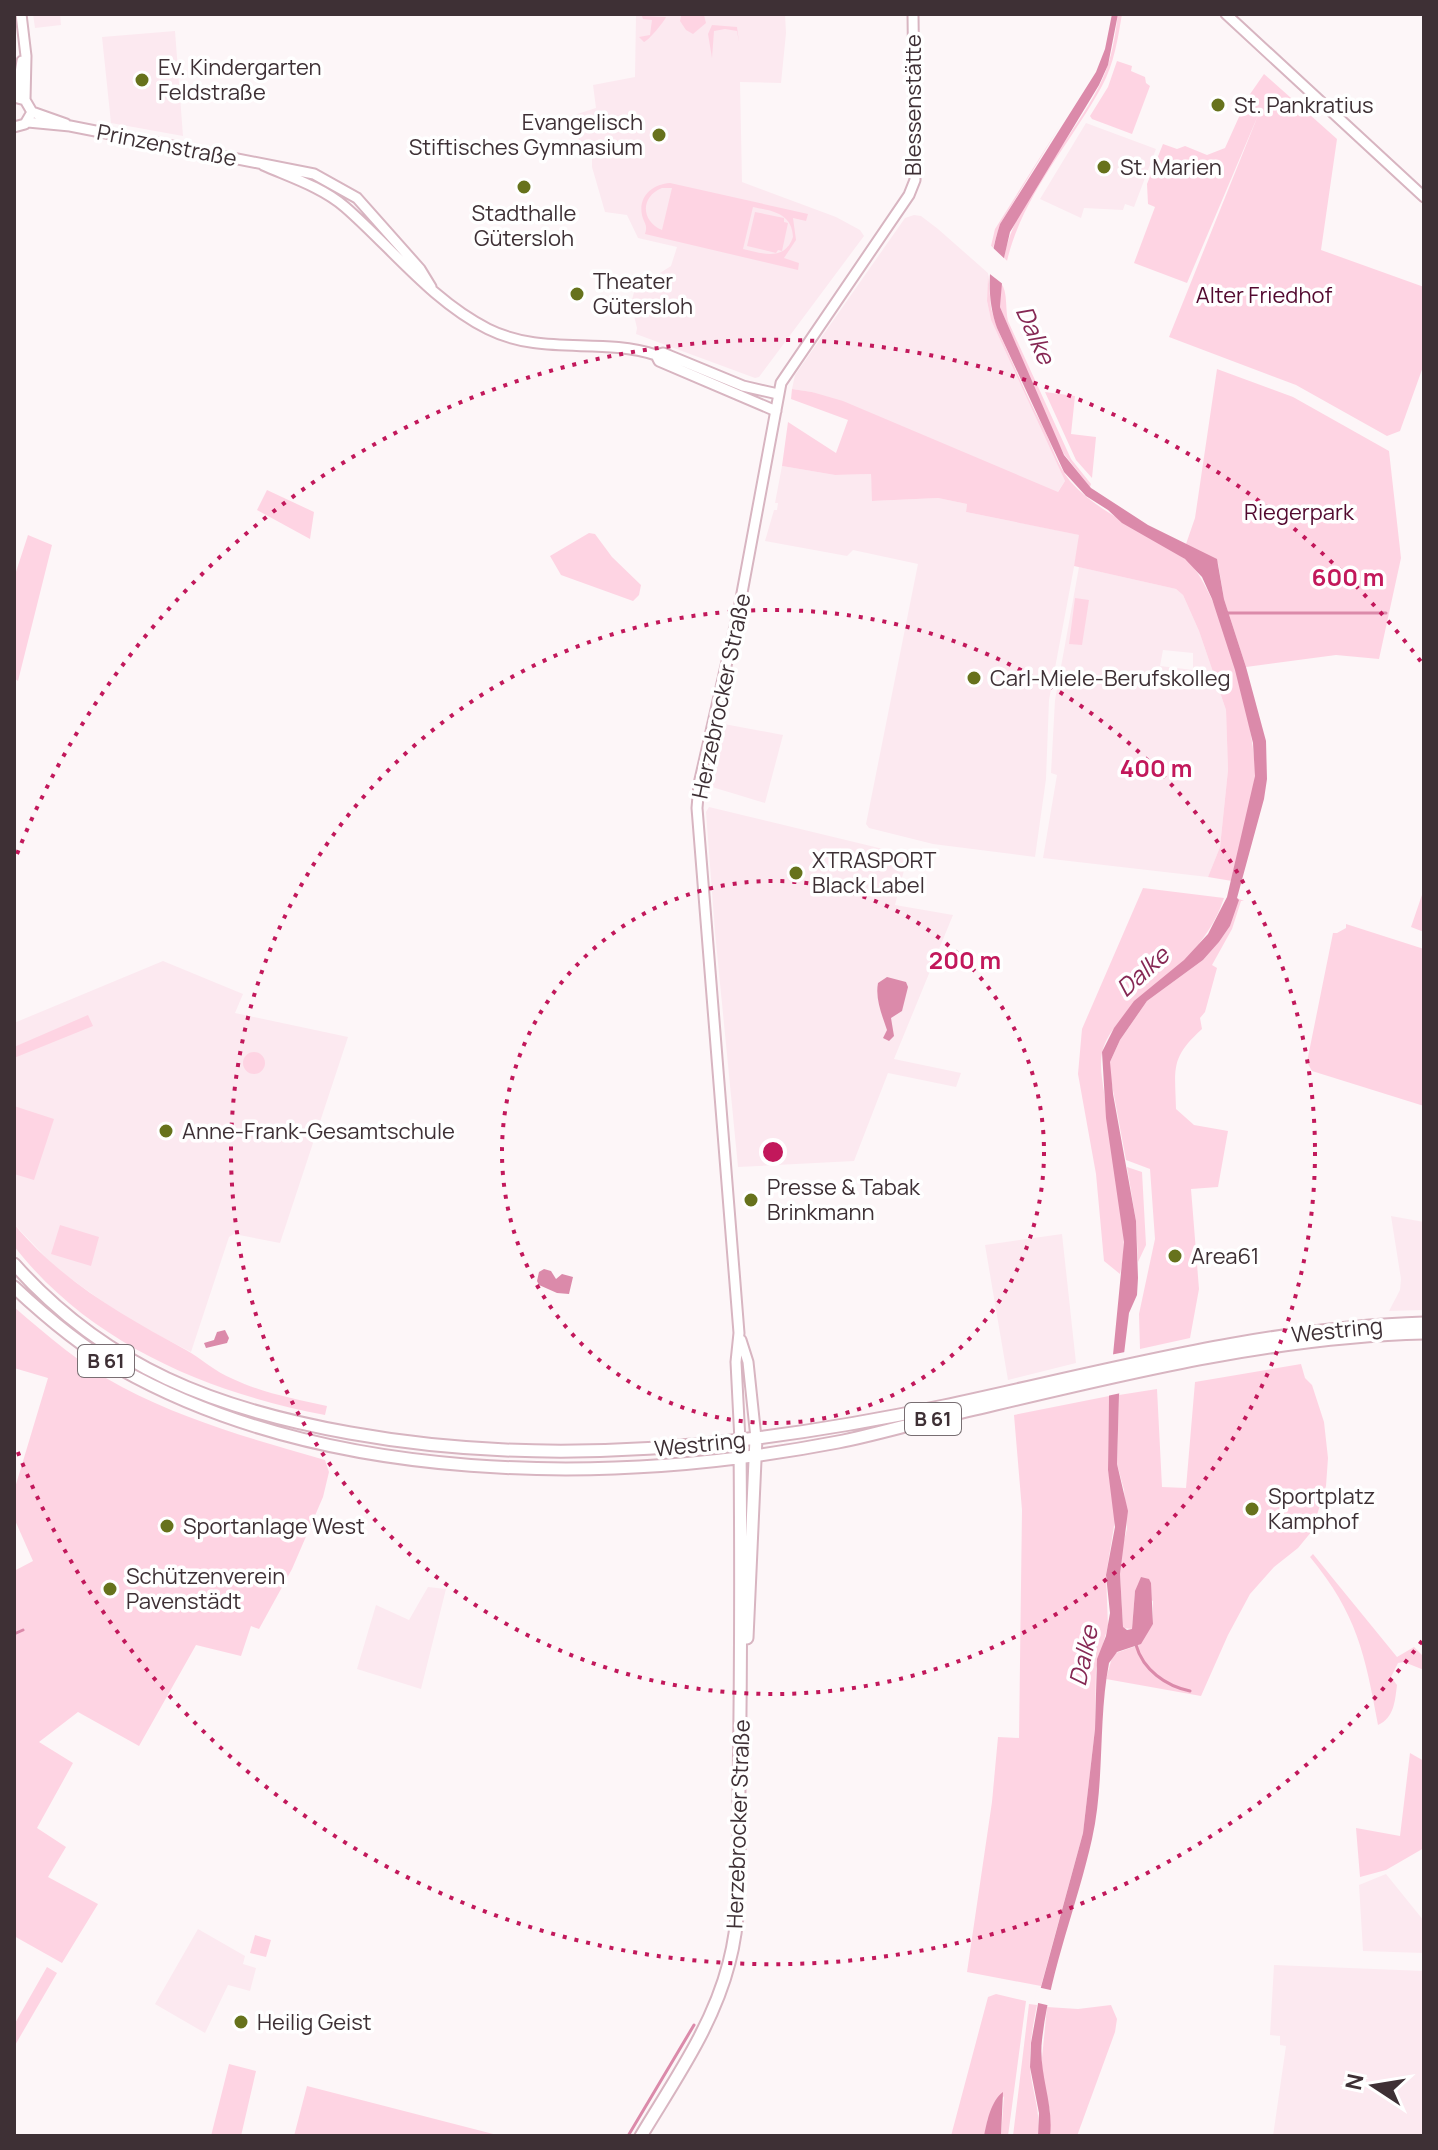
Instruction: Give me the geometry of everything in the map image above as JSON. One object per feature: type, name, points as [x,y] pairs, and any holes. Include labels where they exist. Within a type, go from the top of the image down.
[{"type":"main road","name":"Westring","points":[[14,1264],[67,1313],[124,1356],[179,1386],[293,1421],[380,1438],[520,1451],[646,1450],[740,1441],[1239,1351],[1312,1341],[1424,1333]]},
{"type":"main road","name":"Westring","points":[[14,1287],[74,1339],[152,1386],[241,1421],[327,1446],[436,1462],[545,1468],[621,1467],[757,1456],[841,1442],[1108,1373]]},
{"type":"main road","name":"Westring","points":[[1124,1370],[1267,1338],[1424,1323]]},
{"type":"main road","name":"Herzebrocker Straße","points":[[742,1682],[751,1578],[756,1438]]},
{"type":"main road","name":"Herzebrocker Straße","points":[[641,2136],[706,2026],[734,1942],[742,1682],[740,1441]]},
{"type":"street","points":[[14,127],[30,117],[18,98],[25,50],[21,14]]},
{"type":"street","name":"Blessenstätte","points":[[909,195],[916,171],[913,14]]},
{"type":"street","points":[[1226,14],[1424,197]]},
{"type":"street","name":"Prinzenstraße","points":[[30,117],[314,174],[357,198],[420,269],[431,287]]},
{"type":"street","name":"Prinzenstraße","points":[[263,165],[323,193],[345,207],[414,275],[431,287]]},
{"type":"street","name":"Herzebrocker Straße","points":[[740,1441],[736,1362],[739,1333],[697,797],[739,609],[783,379],[909,195]]},
{"type":"street","points":[[431,287],[475,322],[512,339],[550,347],[614,346],[656,355],[663,353],[743,386],[778,394]]},
{"type":"street","points":[[656,355],[659,361],[776,411]]},
{"type":"street","name":"Herzebrocker Straße","points":[[739,1333],[748,1362],[756,1438]]},
{"type":"shaded area","points":[[33,14],[60,14],[61,25],[35,28]]},
{"type":"shaded area","name":"Evangelisch Stiftisches Gymnasium","points":[[785,14],[781,83],[740,82],[742,182],[836,217],[860,230],[864,236],[759,377],[755,378],[636,334],[631,303],[635,289],[671,266],[677,247],[638,238],[627,215],[605,212],[592,167],[592,155],[584,155],[571,116],[596,108],[593,85],[635,77],[636,15]]},
{"type":"shaded area","points":[[1112,14],[1118,14],[1108,65],[1099,85],[1010,232],[1004,258],[1000,307],[1064,455],[1091,488],[1148,525],[1217,559],[1224,599],[1266,741],[1267,779],[1230,926],[1203,960],[1147,1001],[1120,1040],[1110,1062],[1136,1221],[1138,1278],[1137,1295],[1129,1313],[1119,1395],[1117,1464],[1128,1511],[1120,1574],[1123,1627],[1132,1629],[1135,1591],[1141,1577],[1149,1579],[1151,1583],[1153,1624],[1141,1644],[1117,1652],[1109,1663],[1096,1817],[1057,1964],[1042,2040],[1050,2136],[1038,2136],[1039,2113],[1030,2067],[1031,2043],[1041,1987],[1083,1833],[1095,1729],[1097,1659],[1106,1636],[1110,1613],[1106,1575],[1115,1527],[1108,1470],[1109,1396],[1124,1242],[1106,1118],[1102,1052],[1114,1028],[1134,1001],[1184,960],[1208,934],[1227,897],[1255,776],[1253,743],[1235,670],[1202,577],[1185,559],[1122,523],[1086,496],[1064,472],[993,315],[990,276],[1000,224],[1096,72],[1105,49]]},
{"type":"shaded area","name":"Ev. Kindergarten Feldstraße","points":[[175,31],[183,136],[111,123],[102,37]]},
{"type":"shaded area","name":"St. Marien","points":[[1086,123],[1156,149],[1134,207],[1125,204],[1123,210],[1084,208],[1081,218],[1040,199]]},
{"type":"shaded area","points":[[921,216],[938,229],[988,273],[987,301],[991,320],[1065,481],[1057,493],[812,392],[792,389],[795,375],[905,218]]},
{"type":"shaded area","name":"Carl-Miele-Berufskolleg","points":[[782,466],[835,475],[871,474],[873,501],[938,498],[967,504],[966,512],[1080,535],[1049,700],[1046,779],[1035,857],[933,844],[869,828],[866,824],[918,564],[853,550],[847,556],[765,541],[774,510],[777,510],[778,503],[775,503]]},
{"type":"shaded area","points":[[1079,567],[1176,589],[1183,595],[1226,710],[1228,770],[1220,847],[1208,877],[1043,858],[1057,775],[1051,773],[1055,700]],"holes":[[[1163,650],[1193,653],[1193,670],[1160,666]]]},
{"type":"shaded area","points":[[724,724],[783,735],[765,803],[712,787]]},
{"type":"shaded area","points":[[709,807],[908,855],[895,905],[953,915],[894,1059],[961,1073],[956,1087],[888,1073],[854,1161],[738,1167],[715,932],[706,812]]},
{"type":"shaded area","name":"Anne-Frank-Gesamtschule","points":[[163,961],[243,994],[235,1013],[348,1037],[280,1243],[234,1234],[229,1237],[191,1352],[127,1319],[56,1268],[14,1224],[14,1023]]},
{"type":"shaded area","points":[[887,977],[906,982],[908,987],[902,1011],[891,1018],[894,1036],[889,1041],[883,1038],[887,1030],[877,995],[878,983]]},
{"type":"shaded area","points":[[1391,1216],[1424,1222],[1424,1310],[1389,1311],[1400,1290],[1401,1279]]},
{"type":"shaded area","points":[[1062,1234],[1076,1363],[1008,1380],[985,1245]]},
{"type":"shaded area","points":[[544,1269],[551,1271],[556,1279],[562,1274],[573,1277],[569,1294],[557,1293],[539,1285],[539,1272]]},
{"type":"shaded area","points":[[225,1330],[229,1338],[227,1343],[206,1348],[204,1343],[214,1340],[217,1332]]},
{"type":"shaded area","points":[[428,1587],[446,1589],[421,1689],[357,1669],[376,1605],[409,1620]]},
{"type":"shaded area","points":[[1386,1874],[1424,1921],[1424,1953],[1363,1951],[1359,1885]]},
{"type":"shaded area","points":[[198,1929],[245,1956],[243,1964],[256,1968],[250,1991],[228,1985],[205,2033],[155,2004]]},
{"type":"shaded area","points":[[1274,1965],[1424,1971],[1424,2136],[1273,2136],[1286,2046],[1280,2045],[1280,2036],[1270,2035]]},
{"type":"shaded area","points":[[1003,2092],[1001,2136],[984,2136],[993,2106]]},
{"type":"green space","points":[[1118,14],[1122,14],[1119,32],[1106,78],[1035,192],[1014,237],[1007,261],[1004,258],[1020,213],[1102,80],[1111,56]]},
{"type":"green space","points":[[704,15],[706,23],[693,34],[680,21],[681,16]]},
{"type":"green space","points":[[642,16],[666,17],[644,42],[639,37],[650,35],[652,20],[643,19]]},
{"type":"green space","points":[[712,25],[737,27],[739,42],[737,31],[714,31],[712,58],[708,34]]},
{"type":"green space","points":[[1117,61],[1132,66],[1131,71],[1145,77],[1150,86],[1132,134],[1090,116],[1108,87]]},
{"type":"green space","name":"Alter Friedhof","points":[[1264,74],[1337,139],[1321,250],[1424,287],[1424,364],[1400,431],[1387,436],[1296,385],[1169,337],[1259,113],[1187,283],[1134,263],[1155,207],[1148,204],[1147,184],[1163,144],[1177,149],[1185,146],[1207,155],[1225,148],[1248,97]]},
{"type":"green space","points":[[1061,124],[1000,224],[993,248],[995,229]]},
{"type":"green space","points":[[664,184],[808,214],[806,221],[793,218],[796,240],[784,258],[799,263],[798,270],[645,234],[642,202],[648,192]],"holes":[[[662,188],[672,188],[662,230],[650,221],[646,209],[650,197]],[[753,207],[780,214],[789,223],[793,237],[785,250],[772,254],[743,249]]]},
{"type":"green space","points":[[755,212],[784,218],[784,222],[788,223],[782,251],[776,253],[747,246]]},
{"type":"green space","points":[[988,273],[991,308],[997,328],[1065,475],[1082,493],[1110,514],[1185,559],[1211,597],[1234,659],[1254,753],[1254,787],[1232,881],[1208,877],[1220,847],[1228,770],[1226,710],[1183,595],[1176,589],[1074,566],[1079,535],[966,512],[967,504],[938,498],[872,501],[871,474],[835,475],[782,466],[788,422],[836,453],[848,420],[791,399],[792,389],[843,401],[1058,492],[1065,481],[991,320],[987,301]]},
{"type":"green space","points":[[1001,283],[1005,291],[1008,321],[1071,459],[1091,484],[1090,487],[1064,454],[1053,433],[1000,307]]},
{"type":"green space","name":"Riegerpark","points":[[1217,369],[1293,397],[1389,451],[1401,558],[1379,659],[1336,655],[1246,667],[1224,599],[1218,563],[1186,544],[1195,518]]},
{"type":"green space","points":[[1045,392],[1075,396],[1071,434],[1096,437],[1092,478],[1076,460]]},
{"type":"green space","points":[[267,490],[314,512],[310,539],[257,510]]},
{"type":"green space","points":[[589,533],[595,534],[612,557],[641,585],[639,595],[633,601],[561,575],[550,556]]},
{"type":"green space","points":[[28,535],[52,545],[18,681],[14,678],[14,578]]},
{"type":"green space","points":[[1075,598],[1089,600],[1082,645],[1069,644]]},
{"type":"green space","points":[[1143,888],[1224,898],[1199,944],[1121,1020],[1103,1049],[1102,1076],[1124,1231],[1120,1274],[1104,1261],[1096,1174],[1078,1074],[1082,1029]]},
{"type":"green space","points":[[1424,889],[1424,932],[1411,927]]},
{"type":"green space","points":[[1237,898],[1244,901],[1241,901],[1232,929],[1212,965],[1217,968],[1205,1012],[1200,1018],[1202,1029],[1179,1056],[1175,1073],[1176,1109],[1194,1125],[1228,1131],[1218,1187],[1191,1189],[1199,1289],[1190,1338],[1140,1349],[1139,1314],[1155,1239],[1150,1169],[1126,1160],[1110,1062],[1120,1040],[1147,1001],[1203,960],[1219,942],[1230,926]]},
{"type":"green space","points":[[1346,924],[1424,949],[1424,1106],[1312,1071],[1307,1062],[1333,933],[1346,928]]},
{"type":"green space","points":[[88,1015],[93,1026],[14,1058],[14,1047]]},
{"type":"green space","points":[[254,1052],[262,1055],[265,1063],[262,1071],[254,1074],[246,1071],[243,1063],[246,1055]]},
{"type":"green space","points":[[14,1106],[54,1119],[34,1180],[14,1174]]},
{"type":"green space","points":[[1127,1167],[1142,1172],[1146,1245],[1138,1262],[1136,1221]]},
{"type":"green space","points":[[14,1224],[72,1280],[116,1310],[226,1376],[267,1392],[327,1406],[325,1415],[238,1393],[195,1377],[154,1359],[115,1336],[78,1310],[44,1280],[14,1246]]},
{"type":"green space","points":[[60,1225],[99,1237],[91,1266],[51,1254]]},
{"type":"green space","points":[[14,1307],[79,1360],[122,1387],[196,1420],[325,1460],[329,1472],[323,1497],[292,1569],[259,1629],[251,1626],[241,1656],[196,1645],[139,1746],[78,1712],[39,1742],[73,1763],[37,1828],[66,1847],[48,1877],[98,1904],[62,1963],[14,1936],[14,1571],[33,1561],[14,1518],[14,1491],[48,1378],[14,1368]]},
{"type":"green space","name":"Sportplatz Kamphof","points":[[1301,1364],[1305,1378],[1312,1385],[1324,1422],[1328,1458],[1326,1486],[1312,1531],[1250,1594],[1201,1696],[1106,1679],[1113,1654],[1136,1646],[1153,1624],[1153,1601],[1135,1591],[1132,1629],[1123,1628],[1120,1574],[1127,1529],[1124,1490],[1117,1464],[1119,1395],[1157,1389],[1162,1487],[1186,1488],[1195,1382]]},
{"type":"green space","points":[[1109,1396],[1108,1470],[1116,1514],[1106,1575],[1108,1626],[1096,1669],[1095,1729],[1083,1833],[1041,1986],[967,1972],[992,1802],[998,1737],[1019,1738],[1022,1510],[1014,1415]]},
{"type":"green space","points":[[1313,1554],[1397,1657],[1414,1647],[1424,1657],[1424,1670],[1404,1662],[1398,1663],[1391,1677],[1397,1685],[1393,1708],[1378,1725],[1357,1636],[1339,1597],[1310,1557]]},
{"type":"green space","points":[[1410,1753],[1424,1761],[1424,1848],[1386,1870],[1360,1877],[1356,1828],[1400,1836]]},
{"type":"green space","points":[[255,1935],[271,1940],[266,1957],[250,1953]]},
{"type":"green space","points":[[47,1967],[57,1973],[14,2047],[14,2025]]},
{"type":"green space","points":[[996,1994],[1026,2001],[1008,2136],[1001,2136],[1004,2096],[988,2118],[984,2136],[951,2136],[988,1997]]},
{"type":"green space","points":[[1029,2004],[1037,2005],[1030,2060],[1038,2136],[1013,2136]]},
{"type":"green space","points":[[1111,2005],[1117,2019],[1115,2032],[1077,2136],[1050,2136],[1050,2112],[1041,2068],[1047,2007],[1078,2009]]},
{"type":"green space","points":[[229,2064],[256,2071],[241,2136],[211,2136]]},
{"type":"green space","points":[[307,2086],[501,2136],[294,2136]]},
{"type":"pier","points":[[990,245],[1007,261],[1004,285],[986,271]]},
{"type":"pier","points":[[1125,1352],[1121,1393],[1107,1396],[1110,1355]]},
{"type":"pier","points":[[1037,1987],[1055,1991],[1051,2006],[1034,2002]]},
{"type":"waterway","points":[[1226,613],[1386,613]]},
{"type":"waterway","points":[[14,1634],[23,1630]]},
{"type":"waterway","points":[[1136,1645],[1144,1662],[1157,1676],[1190,1691]]},
{"type":"waterway","points":[[628,2136],[694,2025]]},
{"type":"place","name":"Ev. Kindergarten Feldstraße","points":[[142,80]]},
{"type":"place","name":"St. Pankratius","points":[[1218,105]]},
{"type":"place","name":"Evangelisch Stiftisches Gymnasium","points":[[659,135]]},
{"type":"place","name":"St. Marien","points":[[1104,167]]},
{"type":"place","name":"Stadthalle Gütersloh","points":[[524,187]]},
{"type":"place","name":"Theater Gütersloh","points":[[577,294]]},
{"type":"place","name":"Carl-Miele-Berufskolleg","points":[[974,678]]},
{"type":"place","name":"XTRASPORT Black Label","points":[[796,873]]},
{"type":"place","name":"Anne-Frank-Gesamtschule","points":[[166,1131]]},
{"type":"place","name":"Presse & Tabak Brinkmann","points":[[751,1200]]},
{"type":"place","name":"Area61","points":[[1175,1256]]},
{"type":"place","name":"Sportplatz Kamphof","points":[[1252,1509]]},
{"type":"place","name":"Sportanlage West","points":[[167,1526]]},
{"type":"place","name":"Schützenverein Pavenstädt","points":[[110,1589]]},
{"type":"place","name":"Heilig Geist","points":[[241,2022]]},
{"type":"water label","name":"Dalke","points":[[1035,335]]},
{"type":"water label","name":"Dalke","points":[[1143,972]]},
{"type":"water label","name":"Dalke","points":[[1084,1656]]}]
